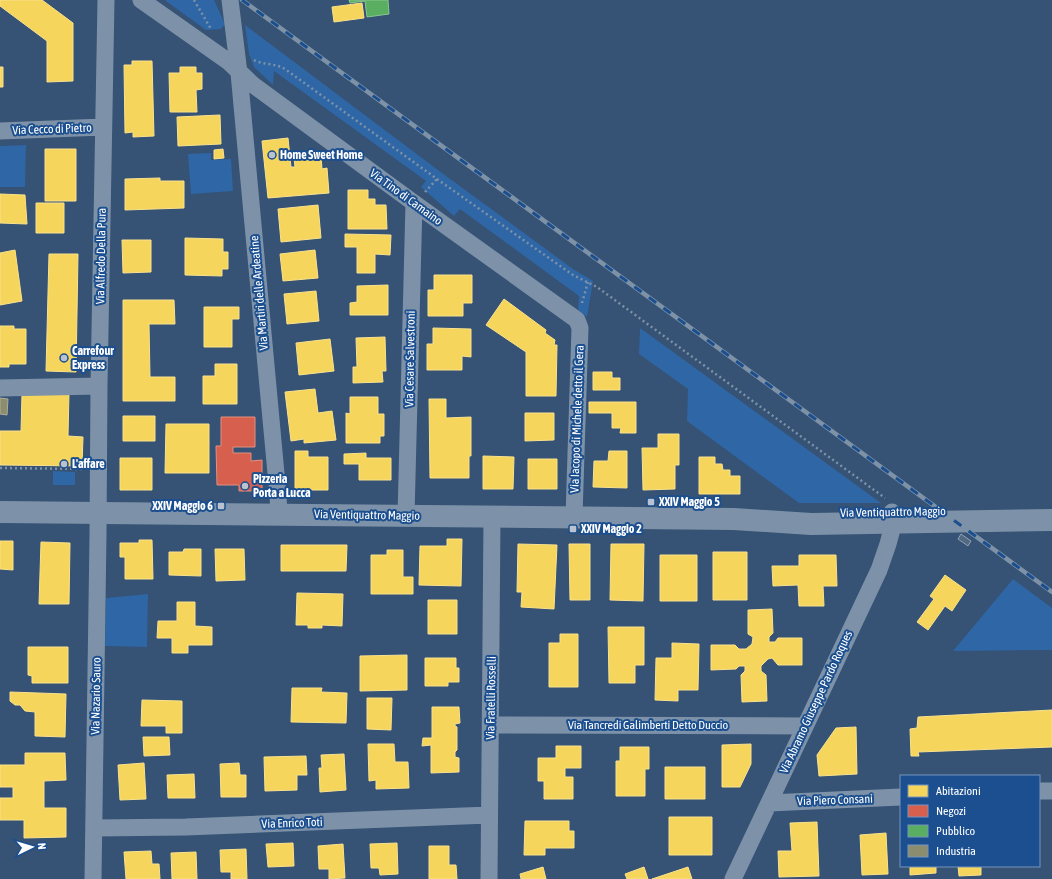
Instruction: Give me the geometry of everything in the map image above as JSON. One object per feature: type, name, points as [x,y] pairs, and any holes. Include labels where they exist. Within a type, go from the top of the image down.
[{"type":"street","name":"Via Alfredo Della Pura","points":[[98,513],[106,0]]},
{"type":"street","name":"Via Tino di Camaino","points":[[141,0],[229,62],[252,84],[414,203],[577,320]]},
{"type":"street","name":"Via Martiri delle Ardeatine","points":[[230,0],[239,72],[279,514]]},
{"type":"street","name":"Via Cecco di Pietro","points":[[0,131],[104,127]]},
{"type":"street","name":"Via Cesare Salvestroni","points":[[406,516],[414,203]]},
{"type":"street","name":"Via Iacopo di Michele detto il Gera","points":[[574,517],[580,328],[577,320]]},
{"type":"street","points":[[0,388],[99,386]]},
{"type":"street","name":"Via Ventiquattro Maggio","points":[[0,512],[734,519],[811,524],[891,512],[1052,510]]},
{"type":"street","name":"Via Ventiquattro Maggio","points":[[891,512],[1052,520]]},
{"type":"street","name":"Via Abramo Giuseppe Pardo Roques","points":[[733,879],[879,570],[892,529],[891,512]]},
{"type":"street","name":"Via Nazario Sauro","points":[[93,879],[98,513]]},
{"type":"street","name":"Via Fratelli Rosselli","points":[[488,879],[491,725],[492,517]]},
{"type":"street","name":"Via Tancredi Galimberti Detto Duccio","points":[[491,725],[805,726]]},
{"type":"street","points":[[1040,791],[1052,791]]},
{"type":"street","name":"Via Piero Consani","points":[[769,803],[900,797]]},
{"type":"street","name":"Via Enrico Toti","points":[[94,828],[186,827],[489,815]]},
{"type":"path","points":[[194,0],[212,30]]},
{"type":"path","points":[[252,58],[258,62],[285,68],[437,179],[573,275],[588,282],[603,292],[891,512]]},
{"type":"path","points":[[577,320],[588,282]]},
{"type":"path","points":[[0,468],[85,469]]},
{"type":"shaded area","points":[[166,0],[214,0],[225,24],[221,29],[206,30]]},
{"type":"shaded area","points":[[245,25],[442,173],[573,269],[593,281],[587,317],[578,310],[579,296],[460,209],[454,216],[421,187],[426,181],[274,71],[273,85],[254,67],[249,54]]},
{"type":"shaded area","points":[[26,145],[25,187],[0,187],[0,146]]},
{"type":"shaded area","points":[[211,153],[211,160],[231,159],[233,191],[191,194],[188,154]]},
{"type":"shaded area","points":[[640,328],[881,503],[799,503],[687,421],[688,389],[639,354]]},
{"type":"shaded area","points":[[53,471],[75,472],[75,485],[53,485]]},
{"type":"shaded area","points":[[1013,579],[1052,608],[1052,650],[953,651]]},
{"type":"shaded area","points":[[148,594],[147,647],[105,646],[106,598]]},
{"type":"building: Abitazioni","points":[[0,0],[42,0],[73,23],[73,81],[47,82],[47,41],[0,6]]},
{"type":"building: Abitazioni","points":[[362,3],[364,18],[334,22],[332,7]]},
{"type":"building: Abitazioni","points":[[132,61],[152,61],[154,136],[133,137],[133,132],[125,133],[124,65],[132,65]]},
{"type":"building: Abitazioni","points":[[0,67],[3,67],[3,87],[0,87]]},
{"type":"building: Abitazioni","points":[[180,67],[196,67],[196,73],[202,73],[202,89],[196,90],[197,112],[170,112],[169,73],[180,73]]},
{"type":"building: Abitazioni","points":[[220,115],[221,144],[178,146],[177,117]]},
{"type":"building: Abitazioni","points":[[288,138],[291,167],[295,167],[294,159],[314,159],[314,155],[321,155],[322,169],[327,168],[329,193],[268,198],[262,141]]},
{"type":"building: Abitazioni","points":[[45,149],[76,149],[76,201],[45,201]]},
{"type":"building: Abitazioni","points":[[223,149],[224,158],[214,159],[214,150]]},
{"type":"building: Abitazioni","points":[[160,178],[160,181],[184,181],[184,208],[125,210],[125,179]]},
{"type":"building: Abitazioni","points":[[348,190],[368,190],[368,199],[375,199],[375,205],[386,205],[387,229],[348,229]]},
{"type":"building: Abitazioni","points":[[0,194],[25,195],[27,224],[0,223]]},
{"type":"building: Abitazioni","points":[[36,203],[64,203],[64,233],[36,233]]},
{"type":"building: Abitazioni","points":[[318,205],[321,238],[281,242],[278,209]]},
{"type":"building: Abitazioni","points":[[345,234],[391,235],[390,255],[375,254],[375,273],[357,273],[357,247],[345,247]]},
{"type":"building: Abitazioni","points":[[185,238],[223,239],[223,252],[228,252],[228,269],[222,269],[222,276],[185,275]]},
{"type":"building: Abitazioni","points":[[122,240],[151,240],[151,272],[123,273]]},
{"type":"building: Abitazioni","points":[[15,250],[22,301],[0,305],[0,253]]},
{"type":"building: Abitazioni","points":[[315,250],[318,278],[283,281],[280,254]]},
{"type":"building: Abitazioni","points":[[49,254],[78,254],[76,372],[46,371]]},
{"type":"building: Abitazioni","points":[[434,275],[472,275],[472,303],[463,303],[463,316],[428,316],[428,290],[434,290]]},
{"type":"building: Abitazioni","points":[[388,285],[388,315],[350,315],[350,303],[357,302],[357,286]]},
{"type":"building: Abitazioni","points":[[316,291],[319,321],[287,324],[284,294]]},
{"type":"building: Abitazioni","points":[[504,299],[546,330],[545,333],[555,340],[554,345],[557,345],[556,396],[526,396],[526,352],[486,325]]},
{"type":"building: Abitazioni","points":[[123,300],[174,300],[175,324],[149,324],[150,377],[175,377],[175,401],[123,401]]},
{"type":"building: Abitazioni","points":[[204,307],[239,307],[239,319],[232,319],[232,347],[204,347]]},
{"type":"building: Abitazioni","points":[[0,326],[14,326],[14,329],[26,329],[26,364],[9,364],[9,367],[0,367]]},
{"type":"building: Abitazioni","points":[[433,328],[471,329],[471,357],[462,356],[462,370],[427,370],[427,344],[433,344]]},
{"type":"building: Abitazioni","points":[[385,337],[386,371],[382,371],[383,382],[353,383],[353,367],[357,367],[356,338]]},
{"type":"building: Abitazioni","points":[[330,339],[334,371],[299,375],[296,343]]},
{"type":"building: Abitazioni","points":[[215,364],[237,364],[237,404],[203,404],[203,376],[215,376]]},
{"type":"building: Abitazioni","points":[[593,372],[612,372],[612,378],[620,378],[620,390],[593,390]]},
{"type":"building: Abitazioni","points":[[315,389],[318,413],[332,411],[336,440],[304,443],[304,439],[291,441],[285,392]]},
{"type":"building: Abitazioni","points":[[69,393],[68,436],[83,437],[82,466],[0,465],[0,431],[21,431],[22,394]]},
{"type":"building: Abitazioni","points":[[350,397],[378,397],[378,414],[384,414],[384,436],[380,436],[380,443],[346,443],[346,413],[350,414]]},
{"type":"building: Abitazioni","points":[[429,399],[446,399],[446,418],[471,417],[471,456],[469,456],[469,478],[430,478]]},
{"type":"building: Abitazioni","points":[[589,402],[636,402],[636,433],[620,433],[621,428],[612,428],[612,413],[589,413]]},
{"type":"building: Abitazioni","points":[[525,413],[554,413],[554,440],[525,441]]},
{"type":"building: Abitazioni","points":[[123,416],[155,416],[155,441],[123,441]]},
{"type":"building: Abitazioni","points":[[166,424],[209,424],[209,473],[165,473]]},
{"type":"building: Abitazioni","points":[[658,434],[679,434],[679,465],[675,465],[675,489],[643,490],[642,448],[658,448]]},
{"type":"building: Abitazioni","points":[[295,451],[308,451],[308,457],[328,457],[328,490],[295,490]]},
{"type":"building: Abitazioni","points":[[609,451],[627,451],[627,488],[593,487],[594,461],[608,461]]},
{"type":"building: Abitazioni","points":[[366,453],[366,458],[391,458],[391,480],[359,480],[359,464],[344,464],[344,454]]},
{"type":"building: Abitazioni","points":[[483,456],[514,457],[513,489],[483,489]]},
{"type":"building: Abitazioni","points":[[699,457],[715,457],[715,464],[722,464],[723,470],[730,470],[730,476],[740,476],[740,494],[699,494]]},
{"type":"building: Abitazioni","points":[[120,458],[152,458],[152,490],[120,490]]},
{"type":"building: Abitazioni","points":[[528,459],[557,459],[557,489],[528,489]]},
{"type":"building: Abitazioni","points":[[447,539],[462,539],[461,586],[419,585],[420,546],[447,546]]},
{"type":"building: Abitazioni","points":[[139,540],[152,540],[153,579],[125,579],[125,557],[120,557],[120,543],[139,543]]},
{"type":"building: Abitazioni","points":[[0,541],[13,541],[13,570],[0,569]]},
{"type":"building: Abitazioni","points":[[41,542],[70,543],[69,604],[39,604]]},
{"type":"building: Abitazioni","points":[[518,544],[557,545],[554,609],[521,607],[522,592],[517,592]]},
{"type":"building: Abitazioni","points":[[569,544],[590,544],[590,600],[570,600]]},
{"type":"building: Abitazioni","points":[[611,544],[644,544],[643,601],[610,600]]},
{"type":"building: Abitazioni","points":[[281,545],[347,545],[346,571],[281,571]]},
{"type":"building: Abitazioni","points":[[184,549],[201,549],[201,576],[169,575],[169,552],[183,552]]},
{"type":"building: Abitazioni","points":[[215,549],[244,549],[245,580],[216,581]]},
{"type":"building: Abitazioni","points":[[387,550],[403,550],[403,577],[413,577],[413,594],[371,594],[371,555],[387,555]]},
{"type":"building: Abitazioni","points":[[713,552],[747,552],[747,600],[713,600]]},
{"type":"building: Abitazioni","points":[[660,555],[697,555],[697,601],[660,601]]},
{"type":"building: Abitazioni","points":[[799,555],[836,555],[837,586],[823,586],[824,606],[799,606],[798,585],[773,586],[772,566],[799,566]]},
{"type":"building: Abitazioni","points":[[945,575],[966,590],[952,611],[945,606],[928,630],[917,622],[934,599],[930,596]]},
{"type":"building: Abitazioni","points":[[297,593],[343,594],[342,626],[322,625],[322,628],[308,628],[308,625],[296,625]]},
{"type":"building: Abitazioni","points":[[428,600],[457,600],[457,634],[428,634]]},
{"type":"building: Abitazioni","points":[[177,602],[195,602],[195,626],[212,627],[212,645],[188,645],[188,653],[172,653],[172,638],[157,638],[158,621],[177,621]]},
{"type":"building: Abitazioni","points":[[772,609],[773,633],[769,637],[769,642],[775,642],[778,638],[802,638],[802,665],[778,665],[772,658],[768,659],[761,666],[761,671],[766,675],[767,701],[742,702],[741,675],[745,671],[745,666],[739,666],[736,669],[711,670],[711,645],[735,645],[739,649],[746,649],[752,644],[753,637],[748,634],[748,610]]},
{"type":"building: Abitazioni","points":[[608,627],[644,627],[644,665],[635,665],[635,683],[609,683]]},
{"type":"building: Abitazioni","points":[[560,634],[578,634],[578,687],[549,687],[549,643],[560,643]]},
{"type":"building: Abitazioni","points":[[672,643],[699,644],[698,690],[678,690],[678,701],[655,700],[656,658],[672,658]]},
{"type":"building: Abitazioni","points":[[28,647],[68,647],[68,683],[32,683],[32,676],[28,675]]},
{"type":"building: Abitazioni","points":[[407,655],[407,690],[360,691],[360,656]]},
{"type":"building: Abitazioni","points":[[425,658],[456,658],[456,668],[459,668],[459,682],[448,682],[448,686],[425,686]]},
{"type":"building: Abitazioni","points":[[292,688],[322,688],[321,692],[347,693],[346,723],[291,722]]},
{"type":"building: Abitazioni","points":[[10,692],[66,694],[65,737],[35,736],[35,712],[25,711],[20,705],[15,705],[10,701]]},
{"type":"building: Abitazioni","points":[[367,698],[392,698],[391,730],[367,729]]},
{"type":"building: Abitazioni","points":[[142,700],[182,701],[182,733],[166,733],[166,726],[141,726]]},
{"type":"building: Abitazioni","points":[[432,707],[459,707],[460,723],[455,724],[457,727],[457,750],[455,752],[455,757],[459,758],[459,772],[431,773],[431,745],[422,746],[423,738],[432,738]]},
{"type":"building: Abitazioni","points":[[1052,710],[1052,747],[918,752],[919,756],[911,756],[910,729],[917,728],[918,717]]},
{"type":"building: Abitazioni","points":[[856,727],[857,774],[819,776],[817,755],[836,728]]},
{"type":"building: Abitazioni","points":[[143,737],[169,737],[170,755],[144,756]]},
{"type":"building: Abitazioni","points":[[368,744],[394,744],[395,762],[408,762],[409,788],[376,789],[376,780],[369,781]]},
{"type":"building: Abitazioni","points":[[751,744],[751,764],[740,787],[722,787],[722,745]]},
{"type":"building: Abitazioni","points":[[556,746],[581,746],[581,768],[565,768],[565,777],[573,777],[573,799],[544,799],[544,781],[538,781],[538,758],[556,758]]},
{"type":"building: Abitazioni","points":[[620,747],[649,747],[649,769],[645,769],[645,796],[616,796],[616,761],[620,761]]},
{"type":"building: Abitazioni","points":[[25,753],[65,753],[66,780],[44,781],[44,808],[66,808],[66,837],[24,838],[24,820],[0,820],[0,798],[13,798],[13,787],[0,787],[0,765],[25,765]]},
{"type":"building: Abitazioni","points":[[344,754],[346,790],[320,792],[319,768],[322,768],[321,755]]},
{"type":"building: Abitazioni","points":[[306,756],[307,775],[297,775],[297,790],[265,791],[264,757]]},
{"type":"building: Abitazioni","points":[[144,763],[146,799],[120,800],[118,765]]},
{"type":"building: Abitazioni","points":[[239,763],[240,775],[246,775],[246,797],[221,797],[220,764]]},
{"type":"building: Abitazioni","points":[[665,767],[705,767],[705,799],[665,799]]},
{"type":"building: Abitazioni","points":[[194,774],[195,798],[168,798],[167,775]]},
{"type":"building: Abitazioni","points":[[669,817],[712,817],[712,855],[669,855]]},
{"type":"building: Abitazioni","points":[[525,821],[569,821],[569,831],[574,831],[574,848],[545,848],[545,855],[524,855]]},
{"type":"building: Abitazioni","points":[[817,822],[819,876],[779,877],[778,851],[792,851],[790,823]]},
{"type":"building: Abitazioni","points":[[886,833],[888,874],[862,875],[860,835]]},
{"type":"building: Abitazioni","points":[[293,843],[294,866],[268,867],[266,844]]},
{"type":"building: Abitazioni","points":[[397,843],[398,874],[380,875],[379,868],[371,868],[370,844]]},
{"type":"building: Abitazioni","points":[[343,844],[345,878],[329,879],[329,869],[319,869],[318,846]]},
{"type":"building: Abitazioni","points":[[429,846],[449,846],[449,865],[456,865],[457,879],[429,879]]},
{"type":"building: Abitazioni","points":[[246,849],[247,879],[231,879],[231,872],[221,872],[220,850]]},
{"type":"building: Abitazioni","points":[[151,851],[152,864],[159,864],[160,879],[126,879],[124,852]]},
{"type":"building: Abitazioni","points":[[196,852],[197,879],[172,879],[171,853]]},
{"type":"building: Abitazioni","points":[[543,867],[546,879],[521,879],[520,874]]},
{"type":"building: Abitazioni","points":[[644,867],[648,879],[627,879],[625,874]]},
{"type":"building: Abitazioni","points":[[688,867],[692,879],[652,879]]},
{"type":"building: Abitazioni","points":[[910,867],[936,867],[936,873],[910,875]]},
{"type":"building: Abitazioni","points":[[958,867],[981,867],[981,875],[959,876]]},
{"type":"building: Negozi","points":[[221,417],[255,417],[255,447],[233,447],[233,453],[251,453],[251,461],[262,460],[262,491],[239,491],[239,485],[217,485],[216,446],[221,446]]},
{"type":"building: Pubblico","points":[[349,0],[388,0],[389,14],[367,17],[365,1],[350,3]]},
{"type":"building: Industria","points":[[0,398],[8,399],[7,415],[0,414]]},
{"type":"building: Altro","points":[[961,534],[971,541],[968,546],[958,539]]},
{"type":"railway","points":[[242,0],[1052,592]]},
{"type":"place","name":"Home Sweet Home","points":[[272,155]]},
{"type":"place","name":"Carrefour Express","points":[[64,358]]},
{"type":"place","name":"L'affare","points":[[64,464]]},
{"type":"place","name":"Pizzeria Porta a Lucca","points":[[245,486]]},
{"type":"place","name":"XXIV Maggio 5","points":[[651,502]]},
{"type":"place","name":"XXIV Maggio 6","points":[[221,506]]},
{"type":"place","name":"XXIV Maggio 2","points":[[573,529]]}]
